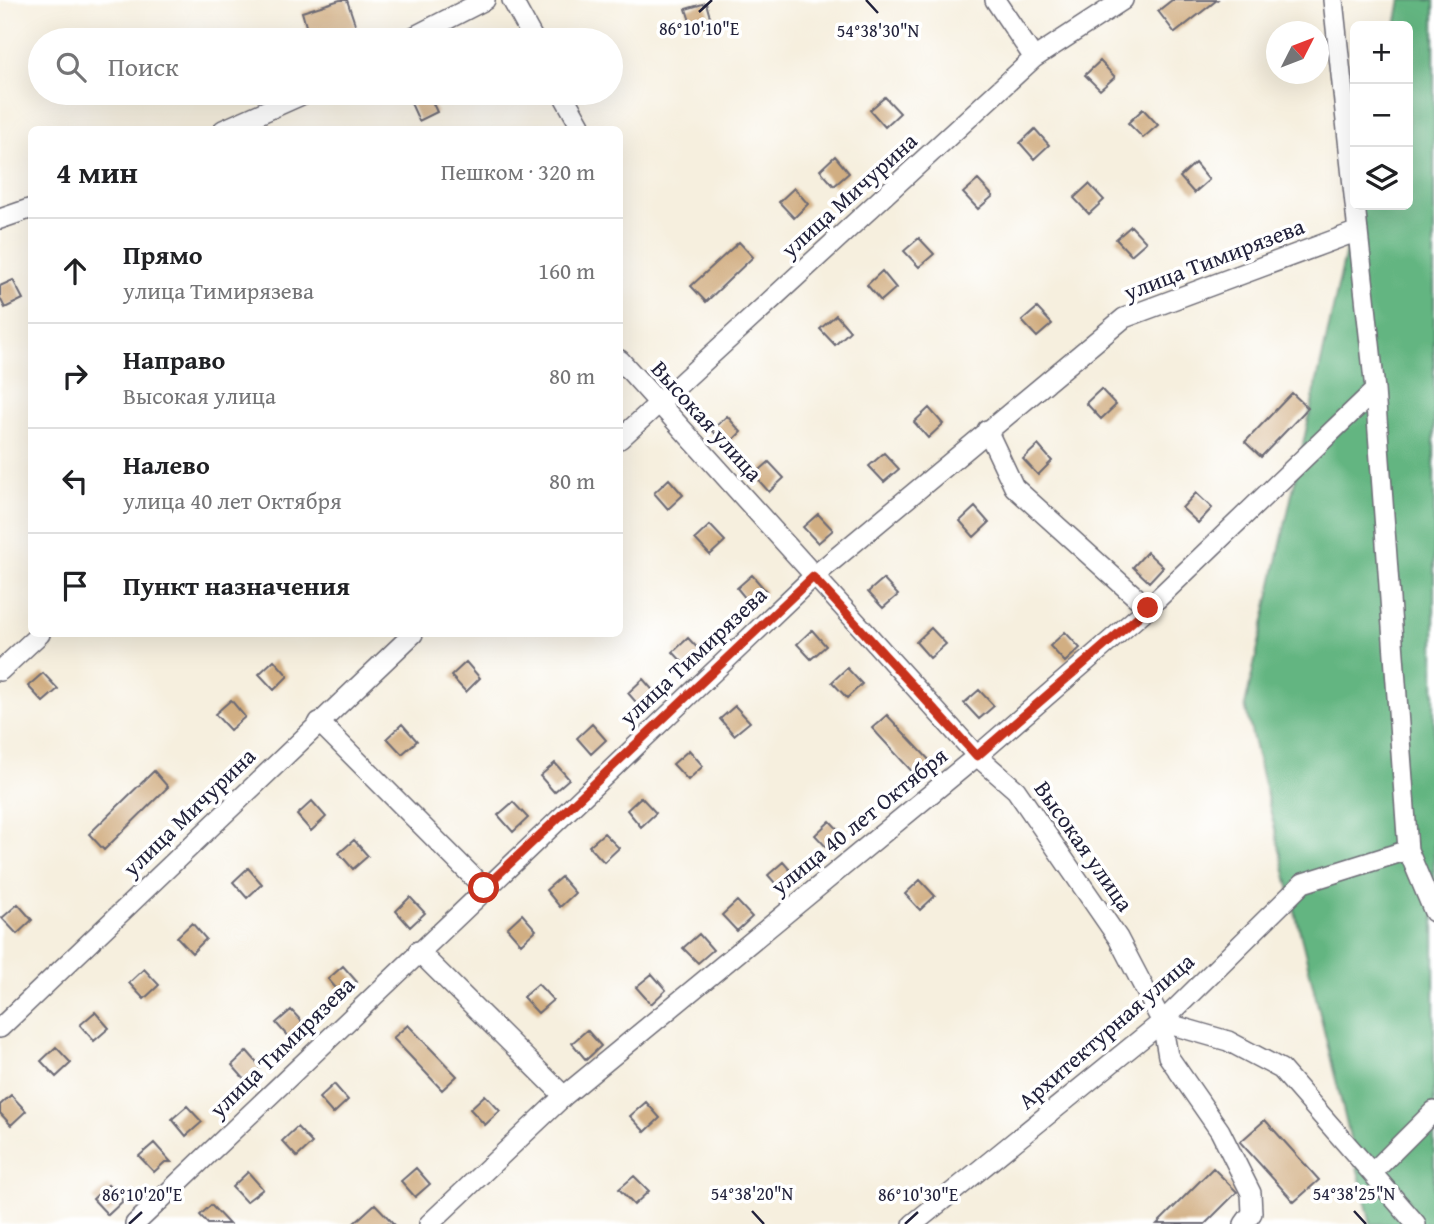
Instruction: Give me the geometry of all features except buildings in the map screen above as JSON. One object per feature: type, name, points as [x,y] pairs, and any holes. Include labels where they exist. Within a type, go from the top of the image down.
[{"type":"street","points":[[430,28],[485,0]]},
{"type":"street","points":[[512,0],[527,28]]},
{"type":"street","points":[[995,0],[1034,58]]},
{"type":"street","name":"улица Мичурина","points":[[623,436],[1034,58],[1123,0]]},
{"type":"street","points":[[1333,0],[1375,390],[1408,850],[1434,912]]},
{"type":"street","points":[[232,126],[279,105]]},
{"type":"street","points":[[569,105],[580,126]]},
{"type":"street","points":[[0,219],[28,209]]},
{"type":"street","name":"улица Тимирязева","points":[[135,1224],[484,888],[813,577],[1124,318],[1358,231]]},
{"type":"street","name":"Высокая улица","points":[[623,363],[977,756],[1016,790],[1118,938],[1162,1022],[1168,1056],[1220,1131],[1251,1194],[1252,1213],[1244,1224]]},
{"type":"street","name":"улица 40 лет Октября","points":[[429,1224],[564,1096],[977,756],[1148,608],[1375,390]]},
{"type":"street","points":[[987,430],[1014,486],[1148,608]]},
{"type":"street","points":[[0,671],[37,637]]},
{"type":"street","name":"улица Мичурина","points":[[0,1028],[410,637]]},
{"type":"street","points":[[319,722],[484,888]]},
{"type":"street","name":"Архитектурная улица","points":[[913,1224],[1162,1022],[1303,883],[1408,850]]},
{"type":"street","points":[[418,951],[564,1096]]},
{"type":"street","points":[[1162,1022],[1228,1041],[1280,1069],[1416,1224]]},
{"type":"street","points":[[1372,1173],[1434,1111]]},
{"type":"green space","points":[[1401,0],[1434,0],[1434,1224],[1371,1224],[1245,706],[1355,210],[1413,210],[1413,21],[1397,21]]},
{"type":"route","points":[[484,888],[813,577],[977,756],[1148,608]]}]
